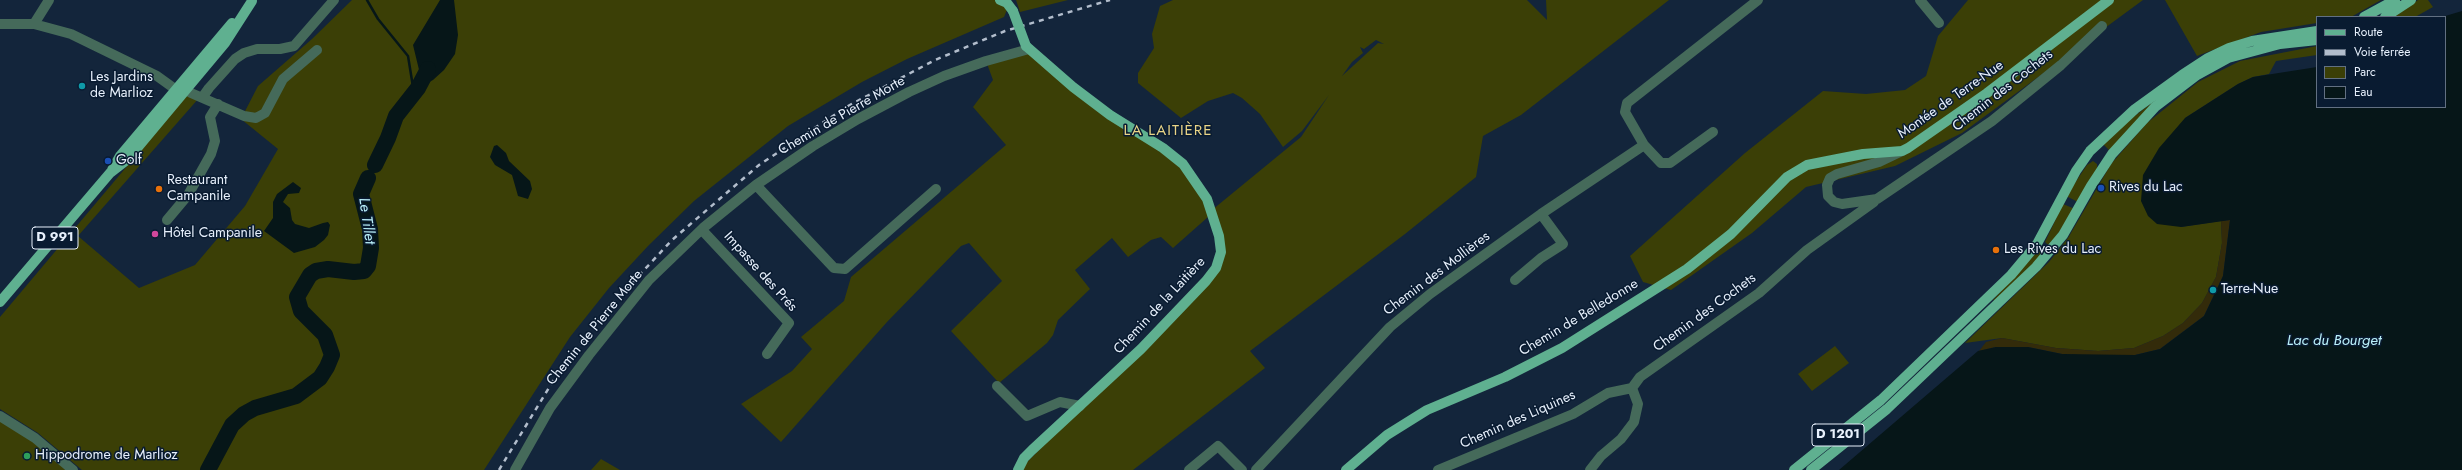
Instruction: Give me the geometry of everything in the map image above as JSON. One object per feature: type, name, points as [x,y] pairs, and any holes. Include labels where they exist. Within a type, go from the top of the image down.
[{"type":"main road","points":[[1000,0],[1007,3],[1013,11],[1028,47]]},
{"type":"main road","name":"Montée de Terre-Nue","points":[[1771,192],[1788,177],[1807,165],[1863,154],[1902,152],[1987,93],[2109,0]]},
{"type":"main road","points":[[2366,16],[2395,0]]},
{"type":"main road","points":[[2386,16],[2410,0]]},
{"type":"main road","points":[[110,173],[120,156],[187,74],[253,1]]},
{"type":"main road","points":[[110,173],[128,159],[186,90],[225,43],[253,1]]},
{"type":"main road","name":"D 1201","points":[[1794,470],[1881,400],[2024,261],[2045,230],[2076,171],[2090,151],[2130,113],[2208,58],[2230,48],[2252,41],[2316,31]]},
{"type":"main road","name":"D 1201","points":[[1811,470],[1887,409],[2052,250],[2073,220],[2091,186],[2112,154],[2155,107],[2197,75],[2228,58],[2280,44],[2316,40]]},
{"type":"main road","name":"Chemin de la Laitière","points":[[1018,470],[1024,458],[1141,349],[1210,277],[1220,260],[1221,244],[1207,199],[1183,164],[1163,148],[1110,115],[1028,47]]},
{"type":"main road","name":"D 991","points":[[0,302],[110,173]]},
{"type":"main road","name":"Chemin de Belledonne","points":[[1346,470],[1387,435],[1427,410],[1505,377],[1562,348],[1687,269],[1731,234],[1771,192]]},
{"type":"street","points":[[34,24],[49,0]]},
{"type":"street","points":[[205,98],[204,94],[239,56],[257,49],[280,49],[294,46],[334,0]]},
{"type":"street","points":[[1712,132],[1670,163],[1661,163],[1644,145],[1625,112],[1627,103],[1758,0]]},
{"type":"street","points":[[1920,0],[1939,23]]},
{"type":"street","points":[[0,24],[34,24],[85,39],[157,76],[175,89]]},
{"type":"street","name":"Chemin des Cochets","points":[[1632,388],[1640,377],[1759,293],[1807,250],[1877,199],[1992,121],[2061,65],[2102,26]]},
{"type":"street","name":"Chemin de Pierre Morte","points":[[516,470],[550,408],[589,355],[649,280],[702,230],[756,186],[813,146],[909,92],[986,61],[1028,47]]},
{"type":"street","points":[[187,74],[184,81],[186,90],[244,116],[260,117],[265,113],[283,79],[317,50]]},
{"type":"street","points":[[167,220],[188,195],[212,154],[215,141],[210,117],[218,104]]},
{"type":"street","name":"Chemin des Mollières","points":[[1256,470],[1390,327],[1430,294],[1541,214],[1644,145]]},
{"type":"street","name":"Chemin des Cochets","points":[[1877,199],[1858,203],[1834,202],[1828,196],[1826,185],[1830,178],[1837,174],[1879,162],[1902,152]]},
{"type":"street","points":[[756,186],[834,268],[845,269],[936,189]]},
{"type":"street","points":[[1514,280],[1541,258],[1563,244],[1541,214]]},
{"type":"street","name":"Impasse des Prés","points":[[702,230],[789,323],[767,354]]},
{"type":"street","points":[[998,386],[1027,416],[1060,402],[1080,406]]},
{"type":"street","points":[[1590,470],[1601,456],[1628,432],[1634,422],[1638,404],[1632,388]]},
{"type":"street","name":"Chemin des Liquines","points":[[1438,470],[1573,414],[1608,393],[1632,388]]},
{"type":"street","points":[[0,416],[35,438],[73,470]]},
{"type":"street","points":[[1189,470],[1218,446],[1242,470]]},
{"type":"green space","points":[[352,0],[1011,0],[1004,17],[907,59],[862,82],[788,126],[694,201],[648,246],[609,288],[570,337],[484,470],[82,470],[38,433],[0,409],[0,317],[187,95],[199,98],[78,236],[139,288],[195,265],[245,206],[278,149],[241,119],[258,86],[312,39]]},
{"type":"green space","points":[[1016,0],[1068,0],[1020,12]]},
{"type":"green space","points":[[1173,0],[1527,0],[1547,20],[1546,0],[1669,0],[1521,115],[1483,136],[1476,177],[1405,234],[1250,351],[1265,368],[1133,470],[1019,470],[1220,270],[1221,252],[1208,217],[1173,248],[1161,237],[1151,240],[1128,257],[1112,238],[1075,270],[1090,289],[1058,320],[1053,335],[1047,343],[999,383],[951,331],[1002,281],[969,243],[961,246],[887,322],[781,442],[741,404],[792,371],[812,349],[801,337],[844,301],[851,277],[1006,145],[973,107],[993,80],[986,61],[1029,49],[1183,164],[1212,210],[1301,137],[1329,95],[1302,131],[1283,147],[1260,114],[1242,98],[1233,93],[1208,101],[1181,118],[1138,83],[1138,73],[1154,48],[1152,34],[1160,6]],"holes":[[[1376,40],[1384,44],[1378,43],[1342,76],[1352,62],[1363,53],[1360,47],[1364,49]]]},
{"type":"green space","points":[[1968,0],[2143,0],[1962,133],[1895,166],[1806,187],[1752,233],[1671,290],[1643,282],[1630,256],[1745,153],[1823,91],[1866,94],[1905,90],[1926,76],[1938,36]]},
{"type":"green space","points":[[2165,0],[2381,0],[2353,16],[2316,16],[2316,23],[2261,32],[2197,56]]},
{"type":"green space","points":[[2418,0],[2428,0],[2433,7],[2417,16],[2395,16]]},
{"type":"green space","points":[[2316,46],[2316,55],[2276,61],[2269,74],[2253,77],[2238,84],[2185,118],[2181,227],[2221,221],[2222,243],[2216,277],[2202,303],[2183,323],[2163,336],[2134,348],[2098,351],[2056,348],[2002,338],[1965,343],[2049,262],[2068,238],[2111,164],[2147,123],[2198,82],[2240,61]]},
{"type":"green space","points":[[2165,93],[2110,151],[2103,144],[2128,121]]},
{"type":"green space","points":[[2093,161],[2097,164],[2097,169],[2078,202],[2066,196],[2087,165]]},
{"type":"green space","points":[[2063,204],[2075,209],[2050,245],[2047,244],[2045,242]]},
{"type":"green space","points":[[2038,251],[2043,254],[1995,301],[1993,300]]},
{"type":"green space","points":[[1835,346],[1849,363],[1812,391],[1798,374]]},
{"type":"green space","name":"Hippodrome de Marlioz","points":[[0,419],[19,429],[70,470],[0,470]]},
{"type":"green space","points":[[601,459],[620,470],[591,470]]},
{"type":"sand","name":"Terre-Nue","points":[[2230,220],[2223,276],[2204,316],[2160,349],[2135,355],[2109,357],[2062,354],[2028,347],[1996,347],[1979,351],[1986,342],[2002,338],[2056,348],[2098,351],[2134,348],[2163,336],[2183,323],[2202,303],[2216,277],[2222,243],[2221,221]]},
{"type":"water","points":[[440,0],[454,0],[458,35],[455,54],[444,70],[433,80],[418,88],[421,78],[413,45]]},
{"type":"water","name":"Lac du Bourget","points":[[2462,11],[2462,470],[1839,470],[1978,351],[1996,347],[2028,347],[2062,354],[2135,355],[2160,349],[2204,316],[2223,276],[2230,220],[2181,227],[2157,224],[2148,216],[2141,201],[2143,175],[2159,148],[2185,118],[2238,84],[2253,77],[2316,67],[2316,108],[2446,108],[2445,16]]},
{"type":"water","points":[[497,145],[506,153],[509,161],[530,181],[532,189],[528,199],[518,196],[512,175],[495,165],[490,157],[494,146]]},
{"type":"water","points":[[293,182],[301,188],[299,193],[288,194],[283,202],[290,208],[292,220],[295,224],[309,228],[328,222],[330,225],[328,235],[315,247],[294,253],[264,231],[273,218],[273,202],[277,194]]},
{"type":"waterway","points":[[367,0],[378,19],[408,56],[414,93]]},
{"type":"waterway","name":"Le Tillet","points":[[375,165],[388,138],[396,116],[418,88],[428,69]]},
{"type":"waterway","name":"Le Tillet","points":[[208,470],[232,425],[244,414],[255,408],[296,396],[320,378],[327,367],[332,355],[325,335],[301,311],[297,297],[310,275],[316,271],[328,269],[354,272],[364,271],[368,266],[371,248],[370,229],[361,194],[368,178]]},
{"type":"railway","points":[[499,470],[553,381],[606,311],[672,240],[759,165],[848,106],[935,60],[1005,31],[1110,0]]},
{"type":"place","name":"Les Jardins de Marlioz","points":[[82,86]]},
{"type":"place","name":"Golf","points":[[108,161]]},
{"type":"place","name":"Rives du Lac","points":[[2101,188]]},
{"type":"place","name":"Restaurant Campanile","points":[[159,189]]},
{"type":"place","name":"Hôtel Campanile","points":[[155,234]]},
{"type":"place","name":"Les Rives du Lac","points":[[1996,250]]},
{"type":"place","name":"Terre-Nue","points":[[2213,290]]},
{"type":"place","name":"Hippodrome de Marlioz","points":[[27,456]]},
{"type":"district","name":"LA LAITIÈRE","points":[[1168,131]]}]
